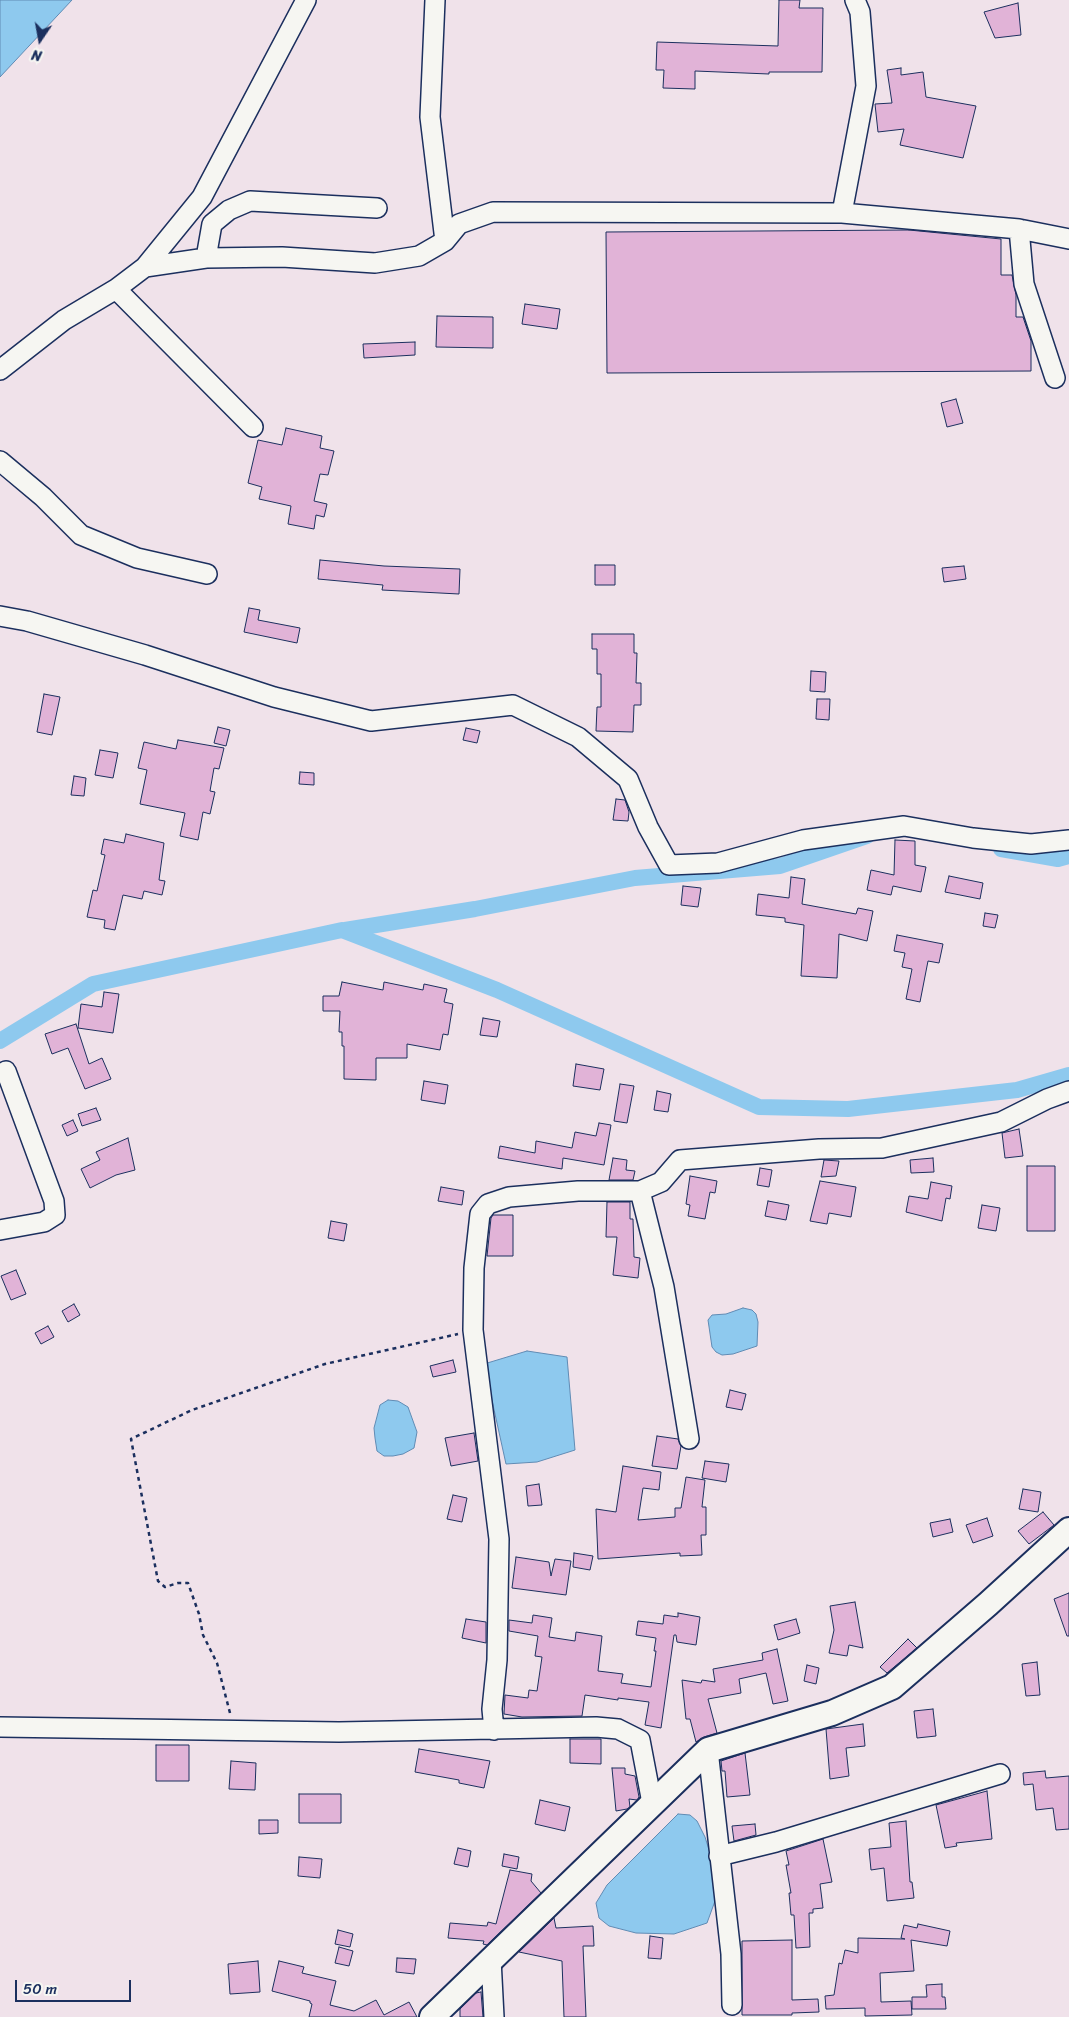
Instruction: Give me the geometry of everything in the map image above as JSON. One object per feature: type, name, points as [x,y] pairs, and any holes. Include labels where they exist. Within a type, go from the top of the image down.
[{"type":"main road","points":[[432,2017],[708,1750],[832,1713],[892,1687],[988,1604],[1069,1530]]},
{"type":"street","points":[[0,370],[64,320],[116,289],[145,267],[202,197],[306,0]]},
{"type":"street","points":[[435,0],[430,118],[445,241]]},
{"type":"street","points":[[842,213],[866,86],[860,12],[856,0]]},
{"type":"street","points":[[206,258],[212,224],[229,210],[250,202],[377,208]]},
{"type":"street","points":[[145,267],[206,258],[282,257],[375,263],[419,256],[445,241],[458,224],[492,212],[842,213],[1019,229],[1069,239]]},
{"type":"street","points":[[1019,229],[1024,284],[1055,378]]},
{"type":"street","points":[[116,289],[253,427]]},
{"type":"street","points":[[0,461],[44,497],[81,536],[137,558],[207,574]]},
{"type":"street","points":[[0,616],[27,621],[274,697],[371,721],[513,705],[578,737],[628,780],[648,827],[669,865],[718,863],[803,840],[904,826],[973,838],[1031,844],[1069,840]]},
{"type":"street","points":[[0,1230],[44,1222],[55,1215],[54,1201],[6,1071]]},
{"type":"street","points":[[494,1730],[492,1709],[497,1660],[498,1539],[473,1330],[474,1268],[480,1214],[488,1204],[508,1197],[578,1191],[640,1191],[662,1182],[680,1160],[818,1149],[882,1148],[1001,1122],[1069,1091]]},
{"type":"street","points":[[640,1191],[664,1287],[689,1439]]},
{"type":"street","points":[[0,1727],[235,1732],[618,1729],[640,1740],[652,1803]]},
{"type":"street","points":[[708,1750],[731,1954],[732,2005]]},
{"type":"street","points":[[719,1856],[776,1842],[1000,1774]]},
{"type":"street","points":[[491,1959],[494,2017]]},
{"type":"path","points":[[235,1732],[217,1663],[203,1635],[199,1614],[188,1583],[178,1583],[165,1587],[158,1581],[131,1439],[192,1410],[325,1364],[473,1330]]},
{"type":"water","points":[[0,0],[72,0],[0,77]]},
{"type":"water","points":[[743,1308],[752,1310],[756,1314],[758,1322],[757,1346],[733,1354],[722,1355],[716,1352],[712,1347],[708,1320],[712,1315],[726,1314]]},
{"type":"water","points":[[527,1351],[567,1357],[575,1450],[537,1462],[506,1464],[484,1364]]},
{"type":"water","points":[[388,1400],[398,1401],[408,1407],[417,1432],[414,1448],[403,1454],[393,1456],[384,1456],[377,1451],[374,1428],[380,1405]]},
{"type":"water","points":[[678,1814],[690,1815],[697,1821],[705,1837],[716,1872],[715,1901],[707,1923],[674,1934],[636,1933],[609,1926],[599,1918],[596,1903],[607,1885]]},
{"type":"building","points":[[779,0],[800,0],[799,8],[823,8],[822,72],[769,72],[769,74],[695,71],[695,89],[663,88],[664,70],[656,70],[657,42],[778,46]]},
{"type":"building","points":[[1018,3],[1021,35],[995,38],[984,12]]},
{"type":"building","points":[[901,68],[901,75],[923,72],[926,97],[976,106],[963,158],[900,145],[904,129],[878,132],[875,104],[892,103],[887,70]]},
{"type":"building","points":[[909,230],[1001,239],[1001,275],[1012,275],[1016,295],[1016,317],[1023,317],[1031,341],[1031,371],[607,373],[606,232]]},
{"type":"building","points":[[525,304],[560,309],[557,329],[522,324]]},
{"type":"building","points":[[437,316],[493,317],[493,348],[436,347]]},
{"type":"building","points":[[415,342],[415,355],[364,358],[363,344]]},
{"type":"building","points":[[956,399],[963,423],[947,427],[941,403]]},
{"type":"building","points":[[286,428],[322,436],[320,448],[334,451],[328,475],[320,474],[314,501],[327,504],[324,517],[316,515],[314,529],[288,524],[291,506],[259,499],[262,487],[248,483],[258,440],[282,445]]},
{"type":"building","points":[[320,560],[384,566],[460,569],[459,594],[382,590],[383,585],[318,579]]},
{"type":"building","points":[[595,565],[615,565],[615,585],[595,585]]},
{"type":"building","points":[[964,566],[966,579],[944,582],[942,568]]},
{"type":"building","points":[[249,608],[260,610],[258,620],[300,628],[297,643],[244,632]]},
{"type":"building","points":[[592,634],[634,634],[634,653],[637,653],[636,683],[641,683],[641,705],[634,705],[633,732],[596,731],[597,707],[601,707],[601,674],[597,674],[597,649],[592,649]]},
{"type":"building","points":[[811,671],[826,672],[825,692],[810,691]]},
{"type":"building","points":[[44,694],[60,697],[52,735],[37,732]]},
{"type":"building","points":[[817,699],[830,699],[829,720],[816,719]]},
{"type":"building","points":[[218,727],[230,730],[226,746],[214,743]]},
{"type":"building","points":[[466,728],[480,731],[477,743],[463,740]]},
{"type":"building","points":[[178,740],[224,748],[219,769],[214,768],[210,791],[215,792],[210,814],[203,812],[198,840],[180,836],[185,813],[140,804],[147,770],[138,768],[144,742],[176,749]]},
{"type":"building","points":[[100,750],[118,753],[113,778],[95,775]]},
{"type":"building","points":[[300,772],[314,773],[314,785],[299,784]]},
{"type":"building","points":[[74,776],[86,778],[84,796],[71,795]]},
{"type":"building","points":[[616,799],[625,800],[629,812],[628,821],[613,820]]},
{"type":"building","points":[[126,834],[164,843],[159,880],[165,881],[162,895],[144,891],[142,899],[123,895],[115,930],[104,928],[105,920],[87,917],[93,890],[97,891],[105,855],[101,854],[104,839],[124,843]]},
{"type":"building","points":[[895,840],[915,841],[915,865],[926,867],[921,892],[893,886],[891,895],[867,890],[871,870],[894,875]]},
{"type":"building","points":[[949,876],[983,883],[980,899],[945,892]]},
{"type":"building","points":[[791,877],[805,879],[802,904],[856,914],[858,908],[873,911],[867,941],[839,934],[837,978],[801,976],[804,925],[785,922],[785,918],[756,915],[758,894],[789,898]]},
{"type":"building","points":[[683,886],[701,888],[698,907],[681,905]]},
{"type":"building","points":[[985,913],[998,915],[995,928],[983,926]]},
{"type":"building","points":[[897,935],[943,944],[939,963],[928,961],[920,1002],[906,999],[912,969],[902,967],[905,953],[894,951]]},
{"type":"building","points":[[342,982],[383,990],[384,982],[423,990],[424,984],[447,989],[444,1002],[453,1004],[448,1035],[443,1034],[440,1050],[407,1044],[407,1058],[376,1058],[376,1080],[344,1079],[344,1046],[342,1046],[342,1032],[339,1032],[340,1011],[323,1011],[323,996],[339,996]]},
{"type":"building","points":[[104,992],[119,994],[113,1033],[78,1028],[81,1004],[102,1007]]},
{"type":"building","points":[[483,1018],[500,1021],[497,1037],[480,1035]]},
{"type":"building","points":[[76,1024],[89,1064],[102,1058],[111,1079],[85,1089],[68,1048],[52,1054],[45,1034]]},
{"type":"building","points":[[576,1064],[604,1069],[600,1090],[573,1086]]},
{"type":"building","points":[[424,1081],[448,1085],[445,1104],[421,1100]]},
{"type":"building","points":[[620,1084],[634,1086],[627,1123],[614,1121]]},
{"type":"building","points":[[657,1091],[671,1094],[668,1112],[654,1110]]},
{"type":"building","points":[[96,1108],[101,1120],[82,1126],[78,1114]]},
{"type":"building","points":[[73,1120],[78,1131],[67,1136],[62,1125]]},
{"type":"building","points":[[599,1123],[611,1125],[604,1165],[563,1158],[562,1169],[498,1158],[500,1146],[535,1153],[536,1141],[572,1148],[575,1132],[596,1136]]},
{"type":"building","points":[[1019,1129],[1023,1156],[1005,1158],[1002,1133]]},
{"type":"building","points":[[128,1138],[135,1170],[116,1175],[90,1188],[81,1169],[100,1160],[96,1152]]},
{"type":"building","points":[[613,1158],[627,1160],[626,1170],[635,1171],[633,1180],[609,1180]]},
{"type":"building","points":[[933,1158],[934,1172],[911,1173],[910,1160]]},
{"type":"building","points":[[824,1160],[839,1161],[836,1176],[821,1177]]},
{"type":"building","points":[[1027,1166],[1055,1166],[1055,1231],[1027,1231]]},
{"type":"building","points":[[760,1168],[772,1170],[769,1187],[757,1185]]},
{"type":"building","points":[[690,1176],[717,1181],[715,1193],[710,1192],[705,1219],[688,1216],[690,1205],[686,1204]]},
{"type":"building","points":[[820,1181],[856,1187],[851,1217],[829,1213],[827,1224],[810,1221]]},
{"type":"building","points":[[931,1182],[952,1186],[950,1199],[946,1198],[942,1221],[906,1212],[909,1196],[928,1199]]},
{"type":"building","points":[[441,1187],[464,1191],[462,1205],[438,1201]]},
{"type":"building","points":[[768,1201],[789,1205],[786,1220],[765,1216]]},
{"type":"building","points":[[607,1202],[630,1202],[630,1219],[633,1219],[634,1257],[640,1258],[638,1278],[613,1275],[617,1237],[606,1237]]},
{"type":"building","points":[[982,1205],[1000,1208],[996,1231],[978,1228]]},
{"type":"building","points":[[493,1215],[513,1215],[513,1256],[487,1256],[491,1218]]},
{"type":"building","points":[[331,1221],[347,1224],[344,1241],[328,1238]]},
{"type":"building","points":[[16,1270],[26,1294],[11,1300],[1,1276]]},
{"type":"building","points":[[74,1304],[80,1315],[68,1322],[62,1311]]},
{"type":"building","points":[[48,1326],[54,1337],[41,1344],[35,1333]]},
{"type":"building","points":[[453,1360],[456,1372],[433,1377],[430,1366]]},
{"type":"building","points":[[730,1390],[746,1394],[742,1410],[726,1407]]},
{"type":"building","points":[[474,1433],[478,1461],[451,1466],[445,1438]]},
{"type":"building","points":[[657,1436],[678,1439],[681,1446],[677,1469],[652,1466]]},
{"type":"building","points":[[705,1461],[729,1464],[726,1482],[702,1478]]},
{"type":"building","points":[[623,1466],[661,1472],[659,1490],[643,1488],[638,1520],[675,1517],[675,1508],[681,1508],[686,1477],[705,1480],[702,1507],[706,1507],[706,1535],[701,1535],[702,1555],[680,1556],[680,1553],[598,1559],[596,1509],[616,1512]]},
{"type":"building","points":[[539,1484],[542,1505],[528,1506],[526,1486]]},
{"type":"building","points":[[1023,1489],[1041,1492],[1038,1512],[1019,1509]]},
{"type":"building","points":[[453,1495],[467,1498],[462,1522],[447,1519]]},
{"type":"building","points":[[1043,1512],[1054,1525],[1029,1544],[1018,1531]]},
{"type":"building","points":[[987,1518],[993,1536],[973,1543],[966,1525]]},
{"type":"building","points":[[950,1519],[953,1532],[933,1537],[930,1523]]},
{"type":"building","points":[[574,1553],[593,1556],[590,1570],[573,1567]]},
{"type":"building","points":[[516,1557],[549,1562],[551,1576],[555,1559],[571,1561],[566,1595],[512,1588]]},
{"type":"building","points":[[1069,1593],[1069,1636],[1067,1636],[1054,1599]]},
{"type":"building","points":[[855,1602],[863,1648],[849,1645],[847,1656],[829,1653],[834,1630],[830,1606]]},
{"type":"building","points":[[678,1613],[700,1617],[696,1645],[677,1642],[676,1635],[674,1635],[661,1728],[645,1725],[649,1702],[585,1695],[582,1716],[522,1717],[504,1714],[505,1695],[528,1698],[529,1690],[537,1691],[542,1657],[535,1656],[538,1636],[509,1631],[509,1620],[532,1623],[533,1615],[552,1618],[549,1637],[575,1641],[576,1632],[602,1636],[598,1671],[623,1674],[621,1683],[651,1687],[656,1638],[636,1635],[638,1621],[663,1624],[664,1615],[678,1617]]},
{"type":"building","points":[[466,1619],[486,1622],[486,1643],[462,1638]]},
{"type":"building","points":[[796,1619],[800,1633],[778,1640],[774,1625]]},
{"type":"building","points":[[908,1639],[917,1648],[887,1673],[880,1667]]},
{"type":"building","points":[[777,1649],[788,1701],[773,1704],[766,1673],[739,1679],[741,1693],[708,1699],[717,1733],[696,1742],[690,1719],[686,1719],[682,1680],[701,1683],[702,1680],[715,1682],[713,1669],[763,1660],[762,1653]]},
{"type":"building","points":[[1037,1662],[1040,1695],[1026,1696],[1022,1664]]},
{"type":"building","points":[[807,1665],[819,1668],[816,1684],[804,1681]]},
{"type":"building","points":[[933,1709],[936,1736],[917,1738],[914,1711]]},
{"type":"building","points":[[863,1724],[865,1746],[846,1748],[849,1776],[830,1779],[826,1729]]},
{"type":"building","points":[[570,1739],[601,1739],[601,1764],[570,1763]]},
{"type":"building","points":[[156,1745],[189,1745],[189,1781],[156,1781]]},
{"type":"building","points":[[419,1749],[490,1761],[484,1788],[459,1783],[459,1780],[415,1772]]},
{"type":"building","points":[[745,1753],[750,1795],[727,1797],[725,1771],[722,1771],[721,1761]]},
{"type":"building","points":[[231,1761],[256,1763],[255,1790],[229,1789]]},
{"type":"building","points":[[612,1768],[625,1768],[625,1774],[635,1776],[639,1797],[637,1800],[629,1799],[630,1807],[627,1809],[616,1811]]},
{"type":"building","points":[[1045,1771],[1046,1778],[1069,1776],[1069,1829],[1056,1830],[1053,1808],[1036,1810],[1033,1784],[1024,1785],[1023,1773]]},
{"type":"building","points":[[987,1791],[992,1839],[956,1843],[957,1846],[945,1848],[936,1805]]},
{"type":"building","points":[[299,1794],[341,1794],[341,1823],[299,1823]]},
{"type":"building","points":[[540,1800],[570,1807],[565,1831],[535,1824]]},
{"type":"building","points":[[259,1820],[278,1820],[278,1833],[259,1834]]},
{"type":"building","points":[[906,1821],[910,1882],[912,1882],[914,1898],[887,1901],[884,1868],[871,1870],[869,1849],[891,1847],[889,1823]]},
{"type":"building","points":[[755,1824],[756,1835],[734,1841],[732,1826]]},
{"type":"building","points":[[823,1839],[832,1882],[820,1884],[823,1908],[813,1909],[813,1913],[809,1913],[810,1947],[796,1948],[794,1915],[791,1915],[789,1893],[791,1893],[786,1865],[789,1865],[786,1851]]},
{"type":"building","points":[[458,1848],[471,1851],[468,1867],[454,1864]]},
{"type":"building","points":[[504,1854],[519,1857],[517,1869],[502,1866]]},
{"type":"building","points":[[299,1857],[322,1859],[320,1878],[298,1876]]},
{"type":"building","points":[[510,1870],[532,1874],[531,1881],[541,1893],[487,1945],[483,1944],[484,1941],[448,1938],[450,1923],[487,1926],[488,1922],[496,1924]]},
{"type":"building","points":[[554,1918],[556,1928],[593,1926],[594,1946],[583,1946],[586,2017],[564,2017],[562,1961],[519,1952]]},
{"type":"building","points":[[918,1924],[950,1931],[947,1946],[911,1940],[914,1971],[880,1973],[881,2002],[911,2001],[912,2015],[865,2016],[865,2008],[826,2009],[825,1996],[834,1995],[839,1963],[842,1964],[845,1950],[858,1953],[858,1938],[905,1939],[901,1938],[904,1925],[917,1928]]},
{"type":"building","points":[[338,1930],[353,1934],[350,1947],[335,1944]]},
{"type":"building","points":[[650,1936],[663,1938],[661,1959],[648,1958]]},
{"type":"building","points":[[792,1940],[792,2000],[818,1999],[819,2012],[792,2013],[792,2015],[742,2015],[742,1941]]},
{"type":"building","points":[[339,1947],[353,1951],[349,1966],[335,1963]]},
{"type":"building","points":[[397,1958],[416,1959],[414,1974],[396,1972]]},
{"type":"building","points":[[258,1961],[260,1992],[230,1994],[228,1964]]},
{"type":"building","points":[[279,1961],[304,1967],[302,1973],[336,1981],[330,2005],[354,2011],[376,2000],[384,2015],[409,2002],[417,2017],[309,2017],[312,2004],[310,2001],[272,1991]]},
{"type":"building","points":[[942,1984],[942,1997],[945,1997],[946,2009],[912,2009],[912,1997],[927,1997],[926,1985]]},
{"type":"building","points":[[481,1992],[483,2017],[460,2017],[460,2009],[476,1993]]},
{"type":"waterway","points":[[345,930],[475,909],[635,878],[780,866],[867,836]]},
{"type":"waterway","points":[[1001,849],[1058,859],[1069,856]]},
{"type":"waterway","points":[[0,1041],[93,984],[342,930],[497,990],[759,1107],[848,1109],[1017,1090],[1069,1075]]}]
